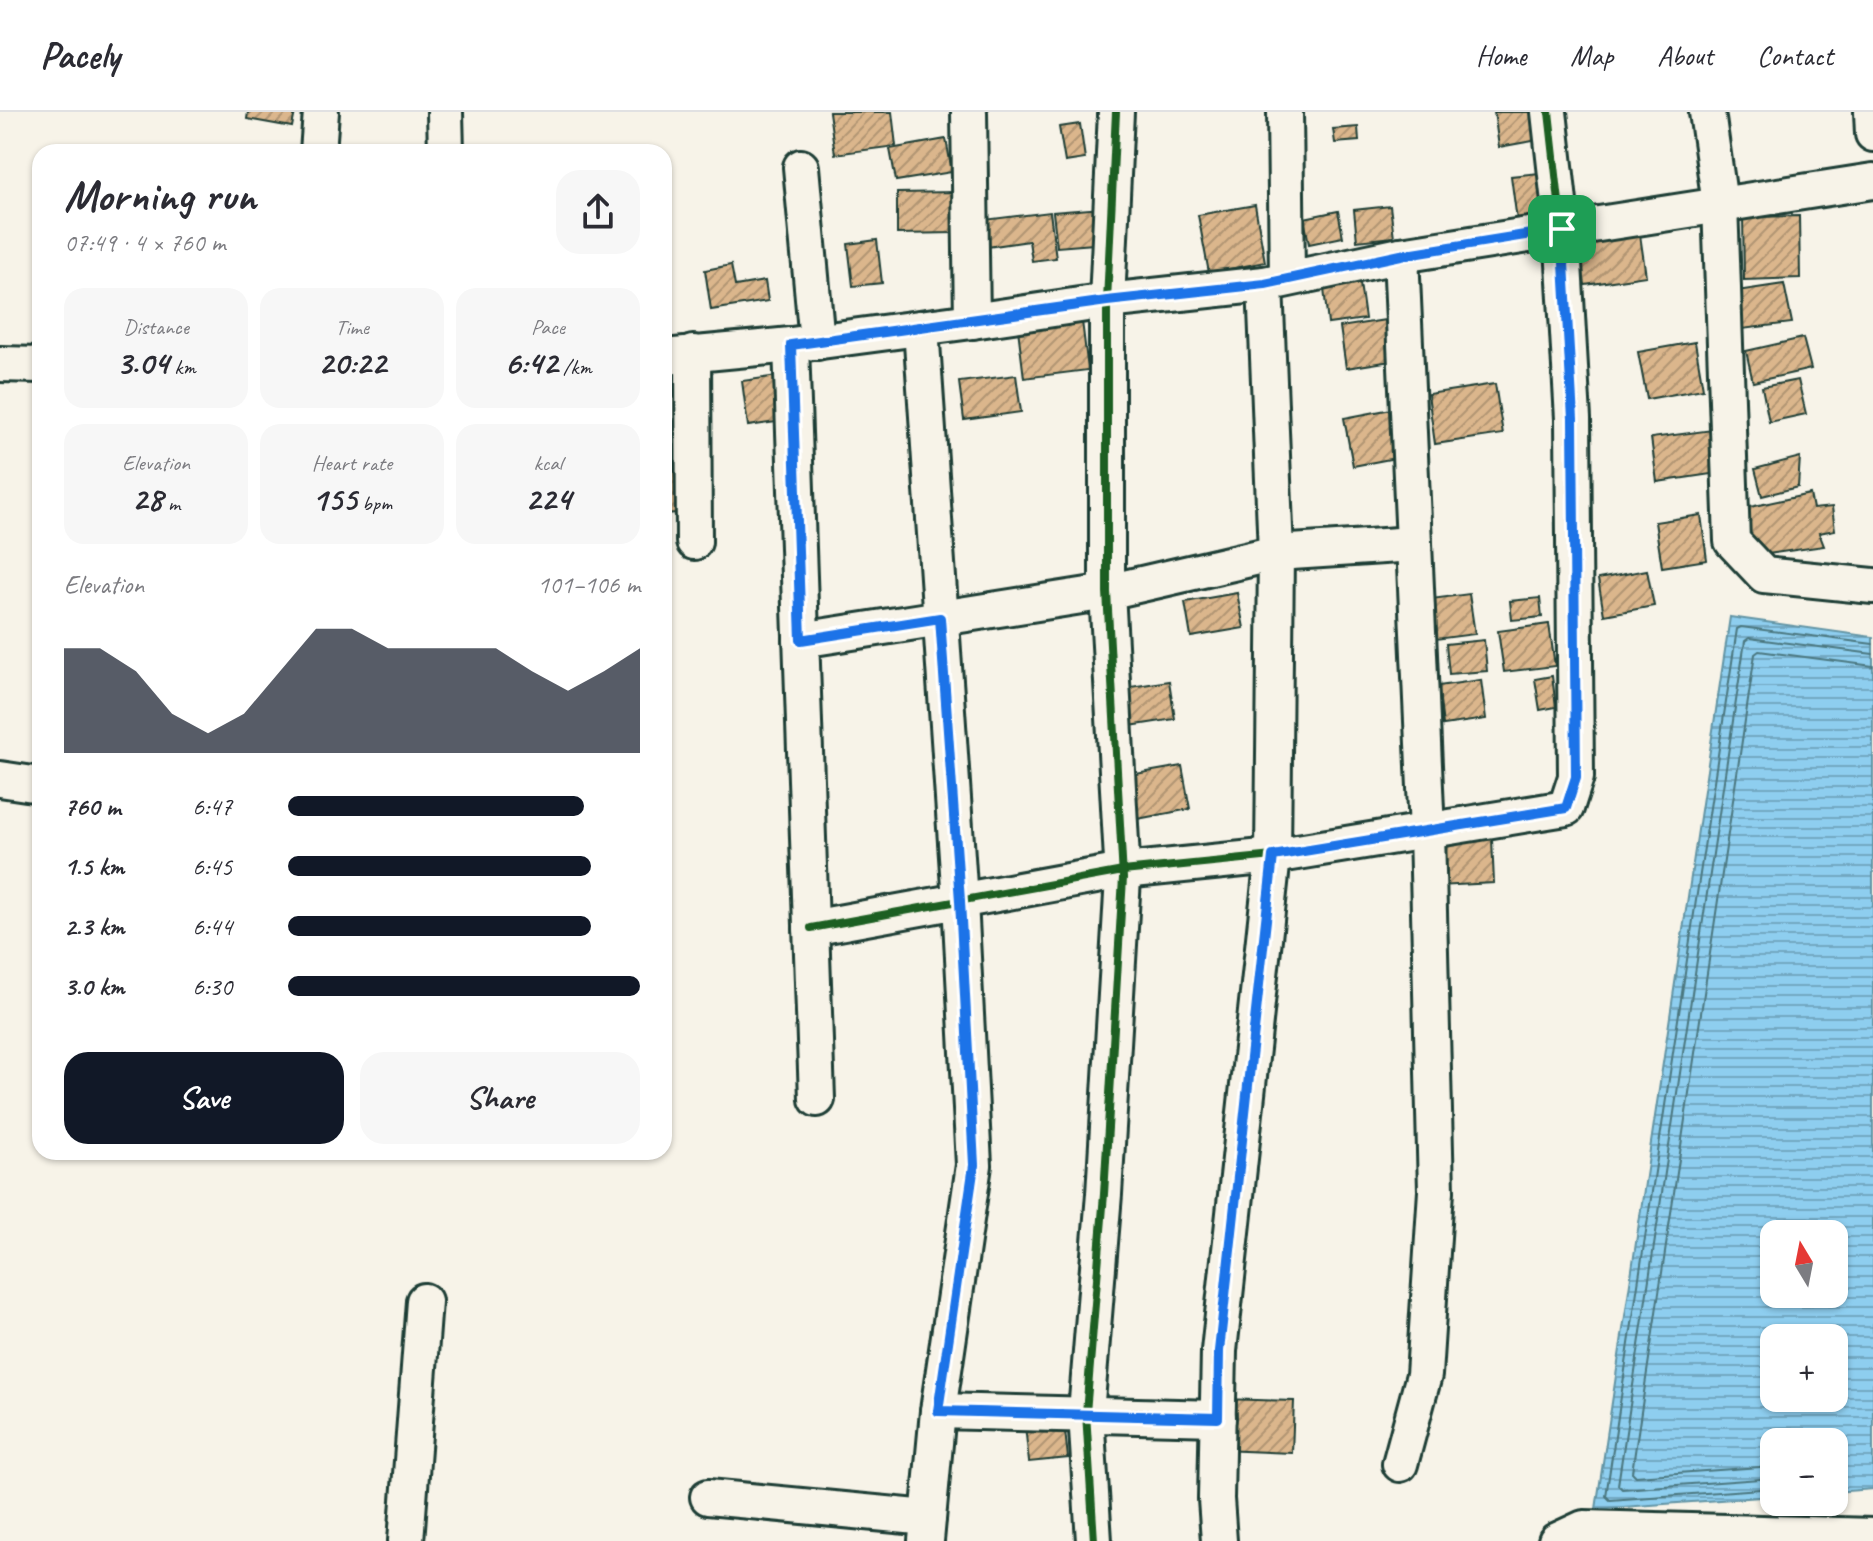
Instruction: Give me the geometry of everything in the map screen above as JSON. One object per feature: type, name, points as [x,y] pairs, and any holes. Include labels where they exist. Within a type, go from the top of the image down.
[{"type":"street","points":[[319,144],[321,112]]},
{"type":"street","points":[[445,112],[446,144]]},
{"type":"street","points":[[969,112],[972,321]]},
{"type":"street","points":[[1094,1541],[1086,1413],[1104,1194],[1123,871],[1107,592],[1107,301],[1116,112]]},
{"type":"street","points":[[1219,1541],[1216,1499],[1219,1351],[1273,856],[1276,281],[1285,112]]},
{"type":"street","points":[[811,928],[1123,871],[1273,856],[1566,808],[1576,777],[1573,419],[1562,229],[1549,112]]},
{"type":"street","points":[[1707,112],[1720,204],[1732,541],[1764,575],[1873,586]]},
{"type":"street","points":[[1872,112],[1873,134]]},
{"type":"street","points":[[801,167],[804,344],[801,640],[817,1099]]},
{"type":"street","points":[[694,542],[679,355],[804,344],[1107,301],[1276,281],[1401,255],[1873,181]]},
{"type":"street","points":[[1400,1464],[1424,1375],[1436,1191],[1427,832],[1401,255]]},
{"type":"street","points":[[708,1497],[927,1530],[938,1411],[974,1165],[960,901],[921,328]]},
{"type":"street","points":[[0,364],[32,365]]},
{"type":"street","points":[[801,640],[1107,592],[1276,553],[1414,544]]},
{"type":"street","points":[[0,779],[32,784]]},
{"type":"street","points":[[406,1541],[424,1301]]},
{"type":"street","points":[[938,1411],[1218,1418]]},
{"type":"street","points":[[1556,1541],[1584,1528],[1690,1536],[1873,1536]]},
{"type":"water","points":[[1730,617],[1873,637],[1873,1489],[1848,1491],[1848,1428],[1760,1428],[1760,1497],[1596,1509]]},
{"type":"building","points":[[248,112],[295,112],[292,127],[247,119]]},
{"type":"building","points":[[829,112],[892,112],[896,146],[835,154]]},
{"type":"building","points":[[1494,112],[1539,112],[1544,139],[1499,147]]},
{"type":"building","points":[[1080,124],[1085,159],[1065,162],[1059,127]]},
{"type":"building","points":[[1358,127],[1359,141],[1335,143],[1333,129]]},
{"type":"building","points":[[946,139],[952,172],[896,181],[890,149]]},
{"type":"building","points":[[1549,172],[1554,217],[1517,221],[1511,176]]},
{"type":"building","points":[[954,192],[955,233],[897,234],[897,193]]},
{"type":"building","points":[[1255,205],[1265,262],[1209,273],[1198,215]]},
{"type":"building","points":[[1390,206],[1394,237],[1357,241],[1354,210]]},
{"type":"building","points":[[1102,208],[1106,243],[1057,247],[1053,212]]},
{"type":"building","points":[[1338,211],[1343,237],[1309,244],[1304,218]]},
{"type":"building","points":[[1050,212],[1056,258],[1032,261],[1029,241],[987,247],[984,220]]},
{"type":"building","points":[[1799,216],[1800,278],[1744,280],[1743,217]]},
{"type":"building","points":[[1639,228],[1646,276],[1585,285],[1578,237]]},
{"type":"building","points":[[877,240],[882,283],[853,286],[848,244]]},
{"type":"building","points":[[731,265],[735,286],[765,281],[768,301],[711,310],[705,270]]},
{"type":"building","points":[[1359,276],[1365,319],[1328,324],[1323,280]]},
{"type":"building","points":[[1784,284],[1792,323],[1734,330],[1730,292]]},
{"type":"building","points":[[1392,319],[1398,360],[1346,368],[1340,327]]},
{"type":"building","points":[[1082,321],[1088,370],[1024,378],[1018,329]]},
{"type":"building","points":[[1803,338],[1811,369],[1753,382],[1746,351]]},
{"type":"building","points":[[1695,342],[1703,389],[1647,399],[1638,352]]},
{"type":"building","points":[[1016,375],[1021,412],[964,420],[959,382]]},
{"type":"building","points":[[778,376],[784,421],[748,426],[742,381]]},
{"type":"building","points":[[1798,380],[1806,414],[1769,422],[1762,387]]},
{"type":"building","points":[[1495,384],[1503,434],[1435,444],[1428,394]]},
{"type":"building","points":[[1397,408],[1406,456],[1353,466],[1344,418]]},
{"type":"building","points":[[1712,430],[1718,473],[1657,482],[1651,438]]},
{"type":"building","points":[[672,445],[673,445],[677,513],[672,513]]},
{"type":"building","points":[[1800,457],[1798,487],[1762,496],[1755,469]]},
{"type":"building","points":[[1810,494],[1813,509],[1832,507],[1835,530],[1819,533],[1824,546],[1753,556],[1745,508]]},
{"type":"building","points":[[1701,515],[1707,560],[1662,567],[1655,522]]},
{"type":"building","points":[[1647,570],[1654,606],[1604,615],[1598,579]]},
{"type":"building","points":[[1237,593],[1244,628],[1191,637],[1185,602]]},
{"type":"building","points":[[1469,594],[1475,634],[1436,639],[1431,599]]},
{"type":"building","points":[[1540,598],[1542,617],[1512,620],[1510,601]]},
{"type":"building","points":[[1549,624],[1555,666],[1504,672],[1498,631]]},
{"type":"building","points":[[1484,640],[1487,671],[1449,674],[1446,644]]},
{"type":"building","points":[[1552,676],[1556,707],[1540,710],[1535,679]]},
{"type":"building","points":[[1481,680],[1486,719],[1443,725],[1438,686]]},
{"type":"building","points":[[1169,681],[1175,719],[1123,727],[1118,689]]},
{"type":"building","points":[[1182,766],[1190,809],[1132,820],[1124,776]]},
{"type":"building","points":[[1492,839],[1494,883],[1438,886],[1436,842]]},
{"type":"building","points":[[1222,1399],[1294,1401],[1292,1453],[1220,1450]]},
{"type":"building","points":[[1064,1422],[1068,1458],[1029,1462],[1025,1426]]},
{"type":"cycle path","points":[[1094,1541],[1086,1413],[1104,1194],[1123,878],[1107,592],[1107,301],[1116,112]]},
{"type":"cycle path","points":[[811,928],[1123,871],[1273,856],[1566,808],[1576,777],[1573,419],[1562,229],[1549,112]]},
{"type":"route","points":[[1562,229],[1573,419],[1576,777],[1566,808],[1273,856],[1219,1351],[1218,1418],[938,1411],[974,1165],[960,901],[940,618],[801,640],[791,345],[1107,301],[1265,284],[1401,255],[1562,229]]}]
